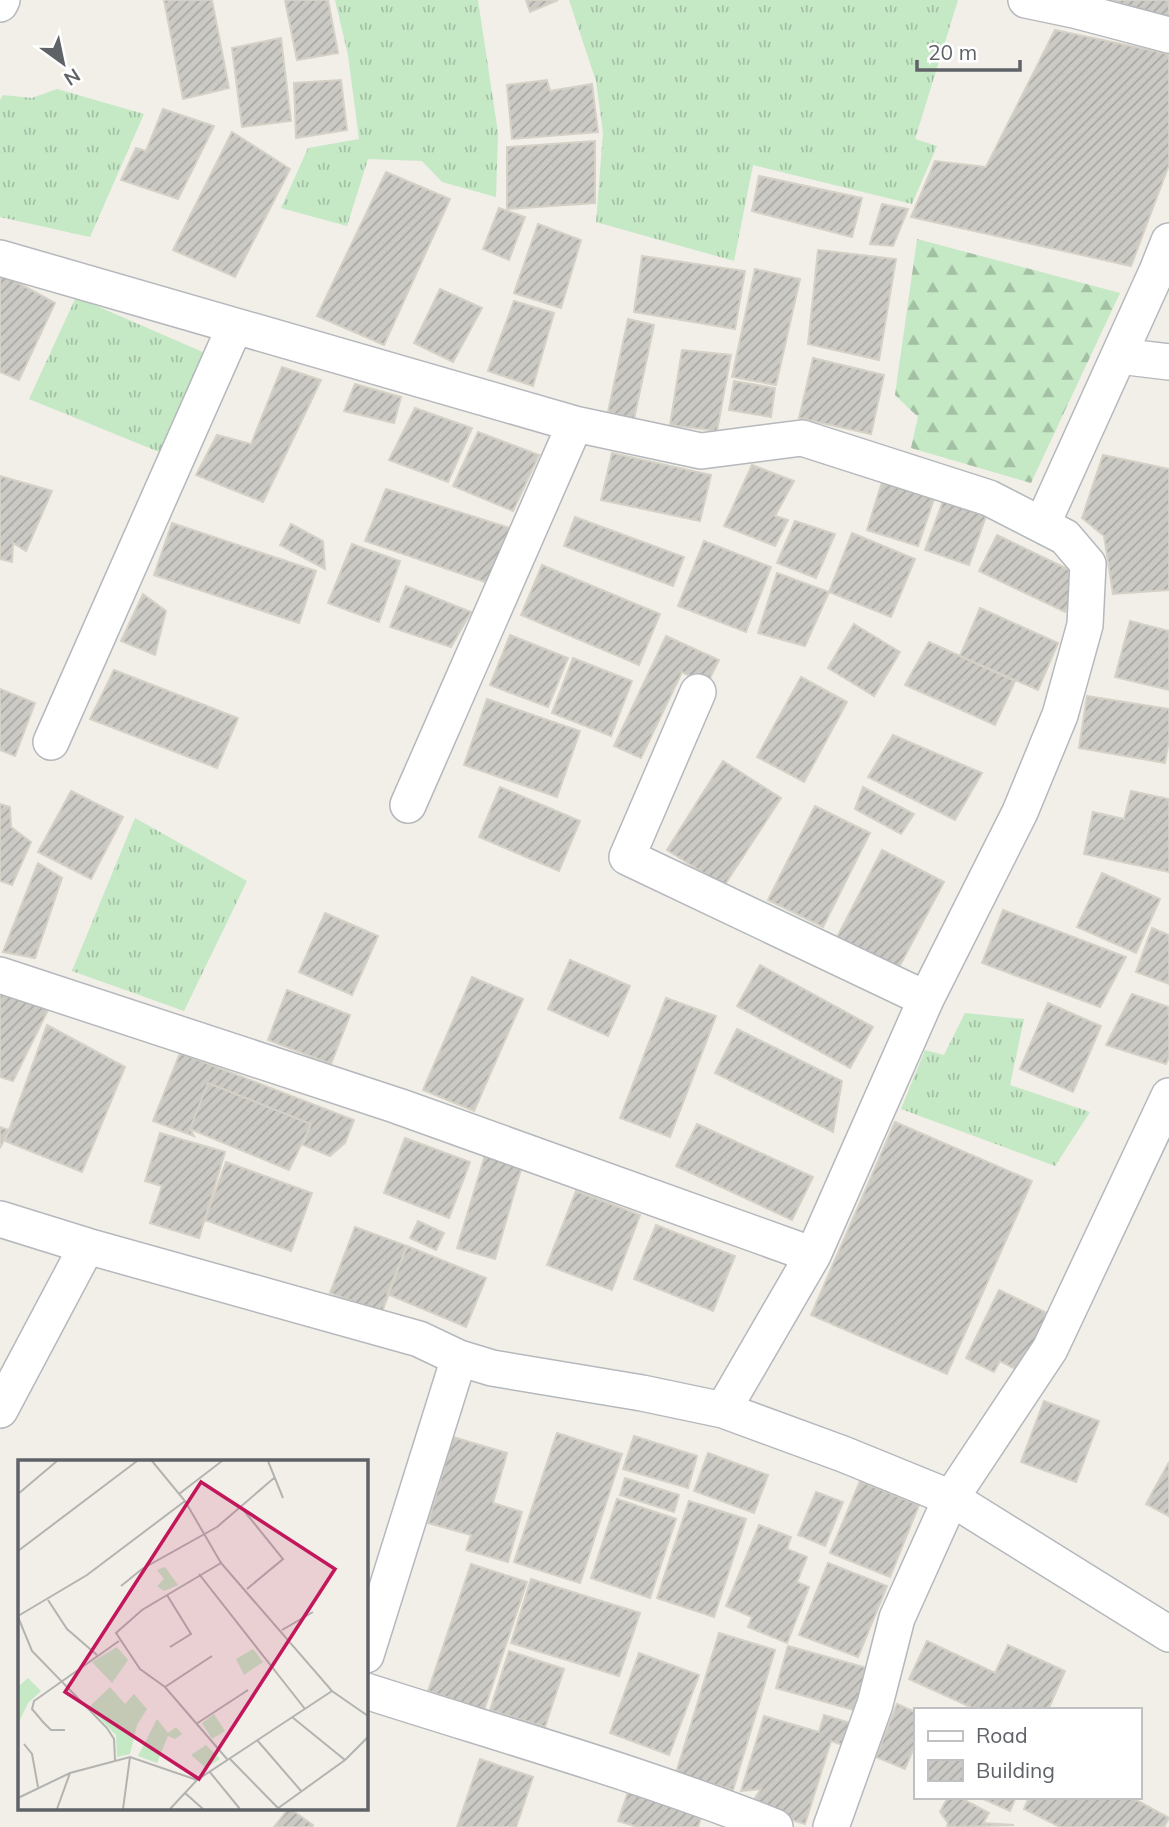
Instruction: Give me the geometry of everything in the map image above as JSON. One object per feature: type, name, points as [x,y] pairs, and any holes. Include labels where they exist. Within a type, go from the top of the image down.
[{"type":"street","points":[[1026,0],[1169,35]]},
{"type":"street","points":[[1042,525],[1169,241]]},
{"type":"street","points":[[0,258],[575,424],[701,451],[803,438],[989,498],[1065,537],[1088,564],[1085,625],[1060,715],[1020,812],[926,999],[813,1255],[723,1410]]},
{"type":"street","points":[[51,743],[235,326]]},
{"type":"street","points":[[1119,356],[1169,362]]},
{"type":"street","points":[[408,805],[575,424]]},
{"type":"street","points":[[698,692],[627,857],[926,999]]},
{"type":"street","points":[[0,975],[398,1105],[813,1255]]},
{"type":"street","points":[[831,1827],[875,1704],[897,1618],[951,1498],[1050,1349],[1169,1096]]},
{"type":"street","points":[[0,1219],[419,1339],[459,1359],[492,1368],[642,1393],[723,1410],[844,1454],[951,1498],[1169,1634]]},
{"type":"street","points":[[0,1410],[87,1246]]},
{"type":"street","points":[[368,1649],[459,1359]]},
{"type":"street","points":[[368,1692],[617,1770],[715,1803],[775,1827]]},
{"type":"green space","points":[[335,0],[478,0],[498,133],[496,197],[442,182],[422,161],[368,159],[347,226],[281,208],[308,148],[359,139],[348,55]]},
{"type":"green space","points":[[569,0],[958,0],[915,139],[937,146],[912,204],[753,165],[734,261],[596,222],[603,133],[596,81]]},
{"type":"green space","points":[[57,89],[144,114],[90,237],[0,217],[0,100],[3,95],[32,98]]},
{"type":"green space","points":[[917,239],[1120,293],[1031,483],[911,448],[918,417],[895,395]]},
{"type":"green space","points":[[76,297],[205,353],[164,454],[29,399]]},
{"type":"green space","points":[[135,818],[247,881],[184,1011],[72,971]]},
{"type":"green space","points":[[965,1013],[1024,1019],[1010,1085],[1090,1112],[1055,1166],[901,1109],[925,1050],[944,1055]]},
{"type":"building","points":[[164,0],[212,0],[229,88],[183,99]]},
{"type":"building","points":[[285,0],[328,0],[338,53],[297,60]]},
{"type":"building","points":[[526,0],[558,0],[530,12]]},
{"type":"building","points":[[1109,0],[1169,0],[1169,18]]},
{"type":"building","points":[[1055,30],[1169,54],[1169,165],[1131,266],[911,217],[935,161],[986,167]]},
{"type":"building","points":[[281,38],[291,121],[242,127],[232,48]]},
{"type":"building","points":[[341,80],[347,130],[296,138],[294,83]]},
{"type":"building","points":[[547,80],[550,91],[592,84],[598,132],[512,139],[507,85]]},
{"type":"building","points":[[163,109],[214,126],[178,199],[121,180],[136,148],[146,151]]},
{"type":"building","points":[[232,132],[290,169],[235,277],[173,250]]},
{"type":"building","points":[[595,141],[595,203],[507,209],[507,147]]},
{"type":"building","points":[[386,172],[450,199],[384,345],[317,316]]},
{"type":"building","points":[[759,176],[862,198],[852,237],[752,211]]},
{"type":"building","points":[[882,204],[908,209],[893,246],[870,244]]},
{"type":"building","points":[[499,208],[525,217],[509,260],[483,249]]},
{"type":"building","points":[[538,224],[581,240],[561,308],[514,293]]},
{"type":"building","points":[[818,250],[896,259],[879,360],[808,344]]},
{"type":"building","points":[[642,256],[745,271],[735,329],[634,312]]},
{"type":"building","points":[[755,269],[800,279],[776,385],[732,377]]},
{"type":"building","points":[[0,273],[55,303],[19,380],[0,372]]},
{"type":"building","points":[[440,289],[482,308],[453,362],[414,343]]},
{"type":"building","points":[[514,301],[554,313],[533,386],[488,371]]},
{"type":"building","points":[[628,319],[654,325],[634,419],[608,412]]},
{"type":"building","points":[[682,350],[731,355],[717,431],[670,425]]},
{"type":"building","points":[[813,358],[884,375],[871,434],[799,418]]},
{"type":"building","points":[[282,367],[321,380],[263,502],[196,475],[217,435],[251,444]]},
{"type":"building","points":[[734,381],[775,388],[771,417],[729,410]]},
{"type":"building","points":[[355,384],[401,397],[394,423],[344,411]]},
{"type":"building","points":[[415,408],[472,428],[448,482],[389,460]]},
{"type":"building","points":[[478,432],[539,455],[513,511],[453,486]]},
{"type":"building","points":[[612,453],[711,475],[700,521],[601,500]]},
{"type":"building","points":[[1103,455],[1169,469],[1169,590],[1113,594],[1104,536],[1082,518]]},
{"type":"building","points":[[752,465],[794,481],[775,516],[788,520],[775,546],[724,526]]},
{"type":"building","points":[[0,476],[52,491],[26,551],[13,543],[12,562],[0,559]]},
{"type":"building","points":[[882,482],[934,499],[918,546],[867,530]]},
{"type":"building","points":[[386,489],[510,528],[488,583],[365,541]]},
{"type":"building","points":[[943,501],[986,516],[969,565],[925,550]]},
{"type":"building","points":[[575,517],[684,557],[673,586],[564,546]]},
{"type":"building","points":[[795,521],[835,534],[816,578],[777,563]]},
{"type":"building","points":[[172,523],[316,571],[299,623],[154,575]]},
{"type":"building","points":[[291,524],[323,541],[325,569],[280,545]]},
{"type":"building","points":[[852,533],[915,559],[891,617],[829,592]]},
{"type":"building","points":[[997,535],[1082,576],[1065,612],[979,571]]},
{"type":"building","points":[[704,541],[771,567],[746,632],[678,606]]},
{"type":"building","points":[[352,544],[400,561],[379,622],[328,603]]},
{"type":"building","points":[[542,565],[660,614],[639,665],[521,615]]},
{"type":"building","points":[[777,573],[829,592],[805,646],[758,633]]},
{"type":"building","points":[[406,586],[471,612],[451,647],[390,627]]},
{"type":"building","points":[[143,594],[166,611],[155,655],[121,641]]},
{"type":"building","points":[[980,608],[1058,643],[1038,690],[960,656]]},
{"type":"building","points":[[1130,621],[1169,631],[1169,690],[1115,677]]},
{"type":"building","points":[[854,624],[900,652],[874,696],[828,668]]},
{"type":"building","points":[[510,635],[568,658],[548,707],[490,685]]},
{"type":"building","points":[[666,636],[719,660],[707,684],[682,672],[641,758],[614,746]]},
{"type":"building","points":[[929,642],[1015,681],[995,725],[905,685]]},
{"type":"building","points":[[573,658],[632,681],[611,736],[552,713]]},
{"type":"building","points":[[114,670],[238,718],[217,768],[90,719]]},
{"type":"building","points":[[801,677],[847,702],[804,782],[757,757]]},
{"type":"building","points":[[0,689],[35,703],[15,756],[0,750]]},
{"type":"building","points":[[1087,696],[1169,709],[1169,740],[1165,763],[1079,748]]},
{"type":"building","points":[[487,699],[580,731],[557,797],[464,765]]},
{"type":"building","points":[[893,735],[982,773],[955,820],[868,777]]},
{"type":"building","points":[[723,761],[781,798],[724,886],[667,850]]},
{"type":"building","points":[[500,787],[580,821],[559,871],[479,837]]},
{"type":"building","points":[[863,787],[914,814],[901,834],[855,809]]},
{"type":"building","points":[[71,791],[123,817],[91,879],[38,852]]},
{"type":"building","points":[[1131,791],[1169,799],[1169,872],[1084,854],[1093,812],[1124,819]]},
{"type":"building","points":[[0,804],[10,807],[11,827],[31,842],[12,885],[0,881]]},
{"type":"building","points":[[815,806],[870,833],[823,927],[768,900]]},
{"type":"building","points":[[882,850],[944,882],[896,973],[835,941]]},
{"type":"building","points":[[38,863],[62,878],[35,958],[3,952]]},
{"type":"building","points":[[1102,873],[1160,899],[1136,953],[1077,927]]},
{"type":"building","points":[[1003,910],[1126,957],[1100,1007],[982,963]]},
{"type":"building","points":[[325,913],[378,936],[352,995],[299,972]]},
{"type":"building","points":[[1152,928],[1169,935],[1169,984],[1136,972]]},
{"type":"building","points":[[570,960],[630,986],[608,1036],[548,1009]]},
{"type":"building","points":[[760,965],[873,1027],[850,1068],[737,1006]]},
{"type":"building","points":[[472,977],[523,999],[474,1111],[423,1090]]},
{"type":"building","points":[[287,990],[350,1015],[331,1064],[268,1040]]},
{"type":"building","points":[[0,992],[49,1008],[13,1081],[0,1077]]},
{"type":"building","points":[[1132,994],[1169,1007],[1169,1057],[1166,1064],[1106,1045]]},
{"type":"building","points":[[666,998],[716,1016],[670,1137],[620,1118]]},
{"type":"building","points":[[1048,1003],[1101,1026],[1073,1092],[1020,1069]]},
{"type":"building","points":[[47,1025],[125,1067],[82,1172],[5,1141]]},
{"type":"building","points":[[737,1029],[842,1081],[833,1132],[715,1073]]},
{"type":"building","points":[[180,1053],[354,1120],[345,1143],[330,1156],[303,1145],[311,1124],[208,1083],[190,1129],[194,1136],[153,1121]]},
{"type":"building","points":[[208,1083],[311,1124],[289,1170],[190,1129]]},
{"type":"building","points":[[895,1122],[1032,1181],[947,1374],[811,1315]]},
{"type":"building","points":[[697,1124],[813,1177],[792,1220],[676,1166]]},
{"type":"building","points":[[0,1127],[9,1130],[0,1148]]},
{"type":"building","points":[[160,1133],[225,1152],[199,1238],[150,1223],[162,1186],[145,1181]]},
{"type":"building","points":[[405,1138],[470,1162],[449,1218],[384,1193]]},
{"type":"building","points":[[485,1155],[522,1166],[495,1259],[457,1248]]},
{"type":"building","points":[[226,1162],[312,1193],[291,1251],[205,1220]]},
{"type":"building","points":[[576,1191],[640,1215],[612,1290],[547,1265]]},
{"type":"building","points":[[418,1221],[444,1233],[436,1250],[410,1238]]},
{"type":"building","points":[[656,1225],[735,1256],[713,1311],[634,1279]]},
{"type":"building","points":[[355,1227],[407,1246],[382,1312],[330,1293]]},
{"type":"building","points":[[407,1246],[486,1278],[466,1327],[387,1294]]},
{"type":"building","points":[[999,1290],[1049,1314],[1021,1372],[1000,1361],[994,1372],[966,1358]]},
{"type":"building","points":[[1044,1401],[1099,1421],[1076,1482],[1021,1462]]},
{"type":"building","points":[[557,1433],[622,1454],[580,1583],[514,1562]]},
{"type":"building","points":[[634,1436],[697,1456],[688,1488],[623,1469]]},
{"type":"building","points":[[453,1437],[507,1453],[493,1503],[522,1512],[508,1562],[466,1550],[471,1535],[428,1523]]},
{"type":"building","points":[[708,1453],[768,1475],[754,1513],[694,1491]]},
{"type":"building","points":[[1169,1462],[1169,1516],[1146,1504]]},
{"type":"building","points":[[625,1478],[679,1495],[674,1512],[620,1495]]},
{"type":"building","points":[[860,1481],[919,1505],[890,1577],[830,1553]]},
{"type":"building","points":[[816,1492],[843,1502],[825,1546],[798,1535]]},
{"type":"building","points":[[617,1499],[676,1519],[650,1598],[591,1578]]},
{"type":"building","points":[[689,1501],[746,1519],[714,1617],[657,1598]]},
{"type":"building","points":[[759,1525],[791,1537],[787,1549],[807,1557],[797,1582],[809,1587],[787,1643],[748,1627],[752,1617],[726,1606]]},
{"type":"building","points":[[828,1563],[887,1586],[858,1657],[799,1635]]},
{"type":"building","points":[[471,1564],[527,1582],[484,1710],[428,1691]]},
{"type":"building","points":[[531,1579],[640,1613],[619,1676],[511,1643]]},
{"type":"building","points":[[719,1633],[775,1650],[733,1790],[676,1773]]},
{"type":"building","points":[[927,1641],[995,1673],[1008,1645],[1065,1671],[1049,1708],[973,1708],[909,1679]]},
{"type":"building","points":[[788,1646],[867,1668],[854,1710],[776,1688]]},
{"type":"building","points":[[509,1651],[564,1669],[545,1727],[490,1710]]},
{"type":"building","points":[[639,1653],[699,1675],[669,1755],[610,1733]]},
{"type":"building","points":[[897,1704],[914,1712],[914,1747],[905,1769],[876,1757]]},
{"type":"building","points":[[824,1715],[850,1723],[843,1745],[831,1741],[805,1824],[749,1807],[761,1789],[741,1791],[764,1716],[819,1732]]},
{"type":"building","points":[[480,1759],[533,1777],[516,1827],[457,1827]]},
{"type":"building","points":[[628,1792],[702,1815],[698,1827],[638,1827],[618,1821]]},
{"type":"building","points":[[947,1799],[963,1799],[989,1813],[983,1823],[1014,1825],[947,1827],[948,1823],[940,1812]]},
{"type":"building","points":[[983,1799],[1015,1799],[1010,1811]]},
{"type":"building","points":[[1028,1799],[1135,1799],[1169,1818],[1164,1827],[1060,1827],[1024,1809]]},
{"type":"building","points":[[287,1810],[292,1810],[313,1825],[312,1827],[274,1827]]}]
